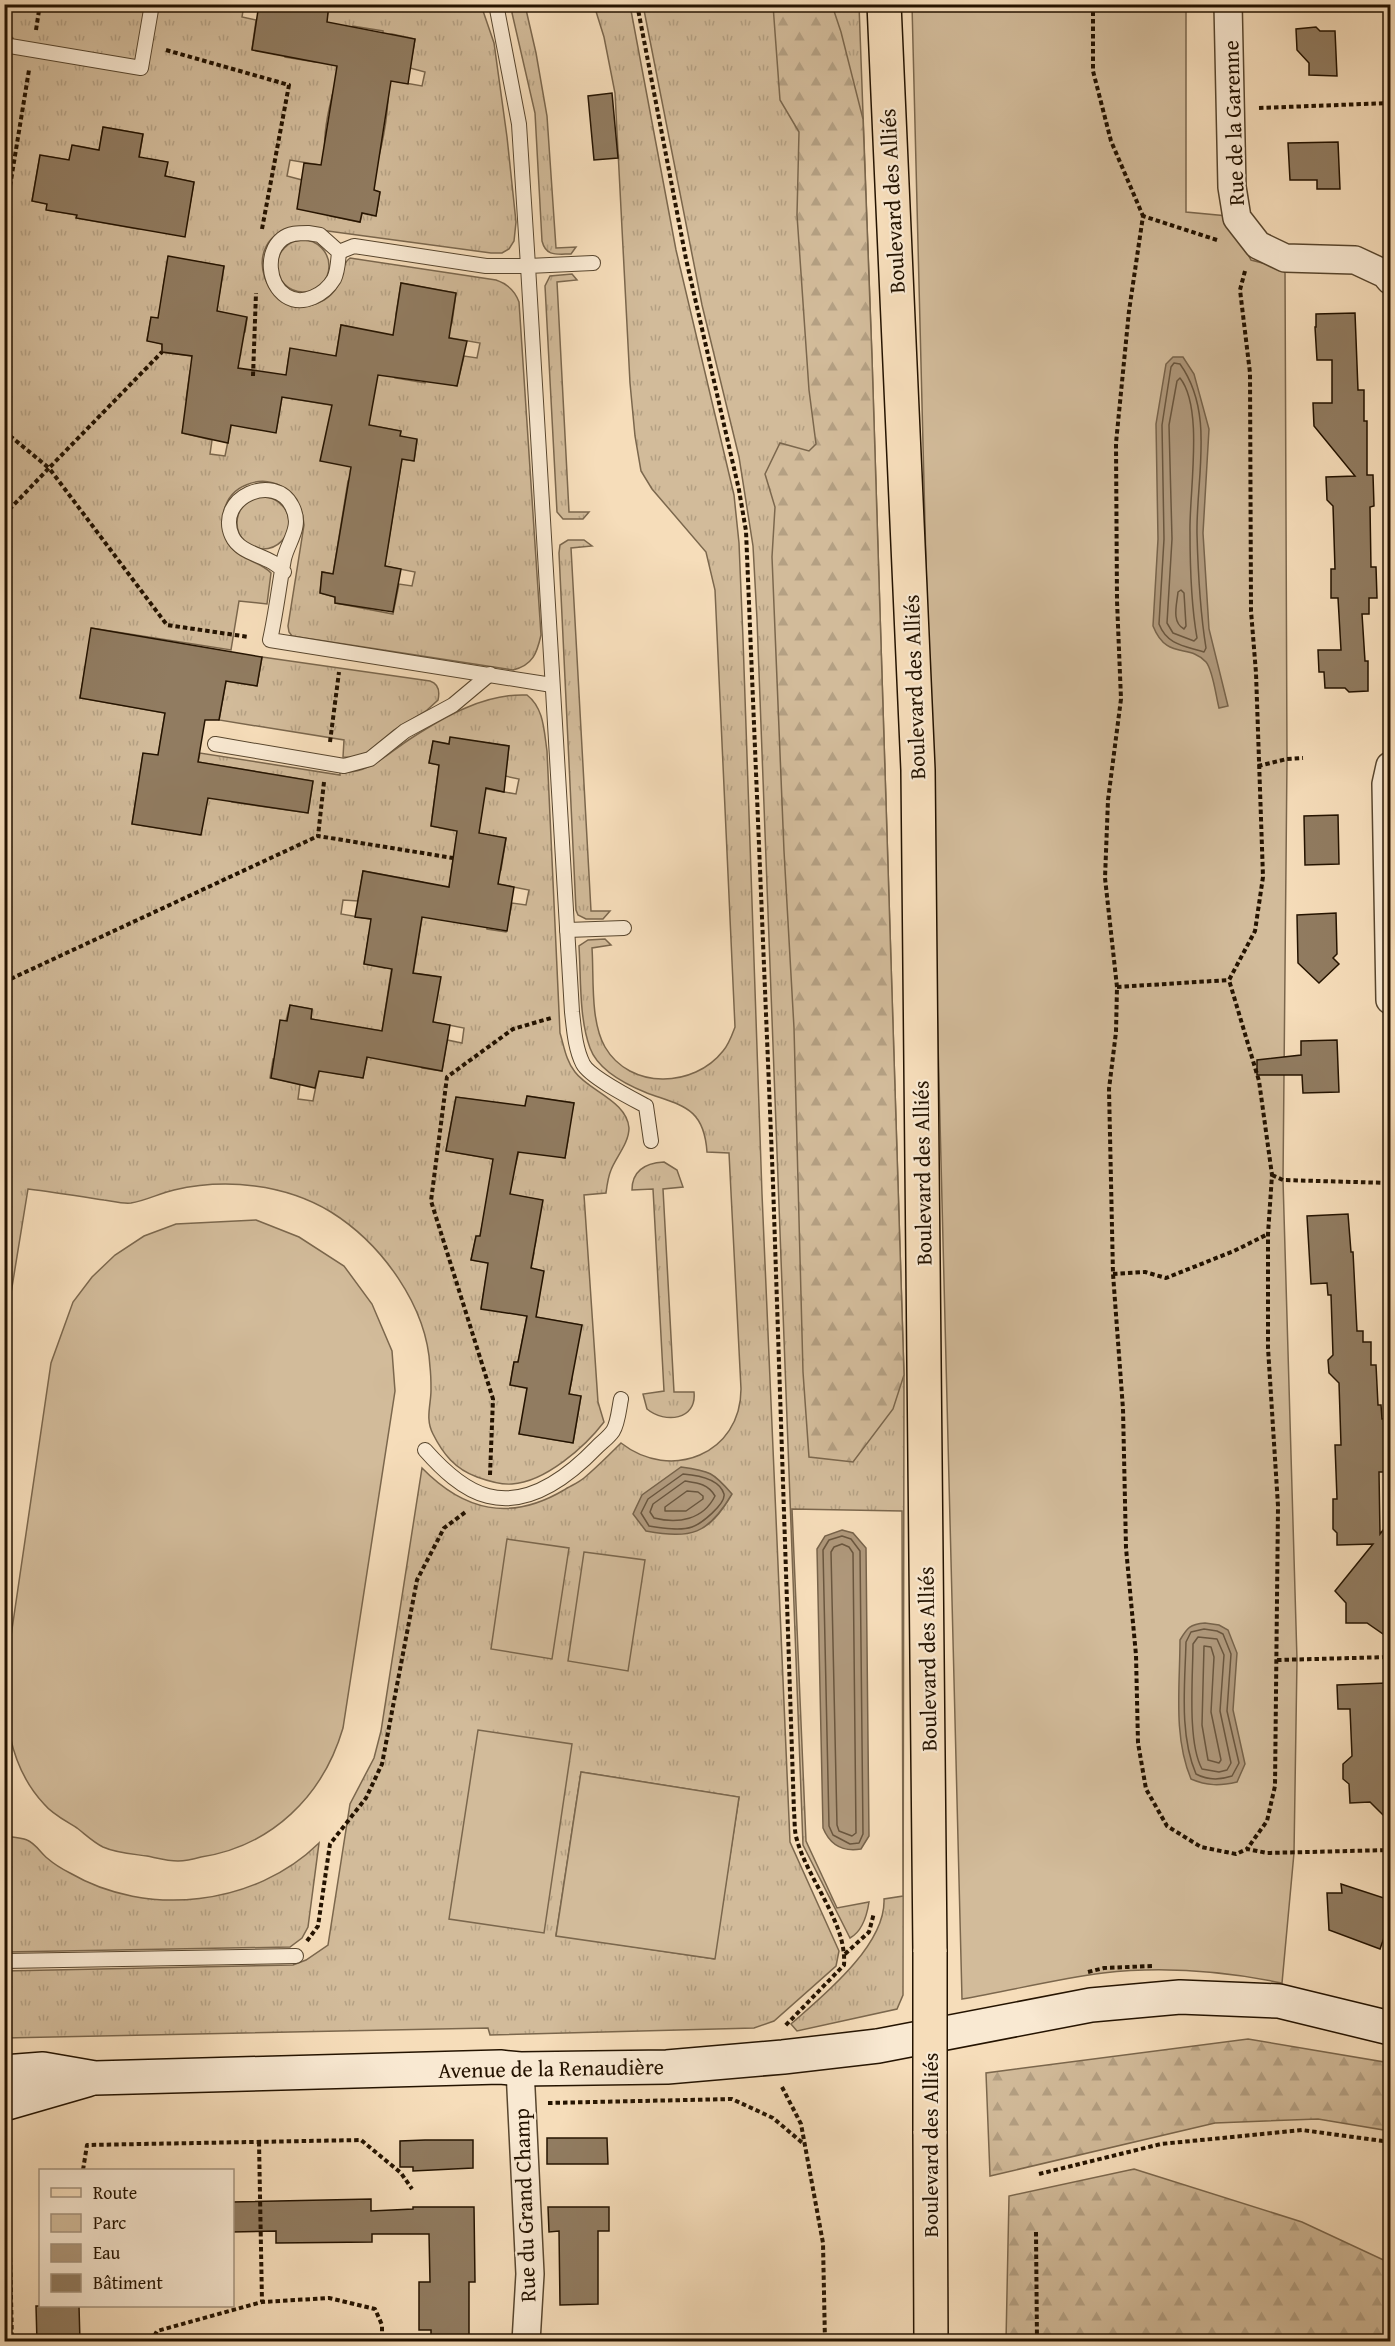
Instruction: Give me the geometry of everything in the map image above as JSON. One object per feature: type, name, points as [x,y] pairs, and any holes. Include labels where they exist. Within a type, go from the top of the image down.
[{"type":"main road","name":"Boulevard des Alliés","points":[[884,4],[918,770],[930,1952],[931,2342]]},
{"type":"street","name":"Rue de la Garenne","points":[[1228,4],[1232,188],[1237,218],[1258,245],[1285,258],[1355,260],[1389,276]]},
{"type":"street","points":[[1390,766],[1386,784],[1390,1000]]},
{"type":"street","name":"Avenue de la Renaudière","points":[[4,2072],[43,2069],[95,2078],[500,2067],[520,2069],[667,2067],[878,2046],[1091,2005],[1180,1997],[1279,2001],[1390,2028]]},
{"type":"street","name":"Rue du Grand Champ","points":[[520,2069],[530,2274],[526,2342]]},
{"type":"street","name":"Avenue de la Renaudière","points":[[4,2104],[95,2078]]},
{"type":"lane","points":[[4,45],[141,68],[152,4]]},
{"type":"lane","points":[[496,4],[519,124],[574,1037],[583,1065],[613,1088],[646,1106],[651,1141]]},
{"type":"lane","points":[[293,234],[320,235],[339,252],[334,278],[324,292],[309,299],[286,296],[273,281],[271,257],[282,238],[293,234]]},
{"type":"lane","points":[[339,252],[354,246],[486,266],[593,263]]},
{"type":"lane","points":[[284,572],[272,560],[244,549],[233,538],[229,524],[230,517],[236,502],[242,496],[257,490],[274,491],[292,505],[295,524],[293,538],[284,560],[284,572],[270,640],[552,685]]},
{"type":"lane","points":[[214,744],[344,766],[370,759],[405,731],[453,705],[490,674]]},
{"type":"lane","points":[[567,930],[624,928]]},
{"type":"lane","points":[[425,1450],[442,1470],[461,1483],[488,1496],[510,1497],[532,1493],[572,1471],[614,1430],[621,1399]]},
{"type":"lane","points":[[4,1961],[296,1956]]},
{"type":"path","points":[[4,224],[40,4]]},
{"type":"path","points":[[637,4],[686,259],[739,490],[746,531],[773,1183],[794,1812],[796,1838],[837,1929],[845,1954],[844,1965],[785,2024],[781,2035],[785,2071],[782,2086],[801,2124],[824,2243],[825,2342]]},
{"type":"path","points":[[1094,4],[1093,71],[1110,141],[1143,216],[1129,311],[1116,443],[1117,601],[1121,699],[1108,800],[1105,878],[1117,987],[1116,1032],[1109,1089],[1113,1274],[1123,1409],[1126,1548],[1136,1654],[1138,1743],[1146,1789],[1167,1826],[1201,1847],[1236,1854],[1247,1849],[1267,1821],[1275,1786],[1278,1506],[1268,1348],[1268,1234],[1272,1175],[1259,1081],[1229,980],[1255,931],[1263,877],[1256,672],[1251,611],[1250,373],[1240,290],[1246,268]]},
{"type":"path","points":[[145,44],[289,85],[257,250],[271,257]]},
{"type":"path","points":[[1231,109],[1390,104]]},
{"type":"path","points":[[1143,216],[1221,242]]},
{"type":"path","points":[[253,376],[257,260],[271,257]]},
{"type":"path","points":[[4,515],[162,352]]},
{"type":"path","points":[[4,431],[49,468],[167,625],[270,640]]},
{"type":"path","points":[[1258,766],[1287,759],[1303,758]]},
{"type":"path","points":[[4,982],[318,836]]},
{"type":"path","points":[[1117,987],[1229,980]]},
{"type":"path","points":[[1272,1175],[1283,1180],[1390,1183]]},
{"type":"path","points":[[1113,1274],[1145,1272],[1166,1278],[1234,1251],[1268,1234]]},
{"type":"path","points":[[1277,1660],[1390,1657]]},
{"type":"path","points":[[1247,1849],[1267,1853],[1390,1850]]},
{"type":"path","points":[[845,1954],[869,1932],[874,1913]]},
{"type":"path","points":[[521,2104],[732,2099],[773,2118],[806,2146]]},
{"type":"path","points":[[1039,2174],[1161,2144],[1302,2130],[1390,2142]]},
{"type":"path","points":[[83,2169],[87,2145],[361,2140],[401,2173],[412,2189]]},
{"type":"path","points":[[259,2142],[262,2302]]},
{"type":"path","points":[[1036,2232],[1037,2342]]},
{"type":"path","points":[[4,2236],[10,2253],[12,2342]]},
{"type":"path","points":[[151,2342],[157,2331],[262,2302],[329,2298],[375,2309],[382,2325],[382,2342]]},
{"type":"green space","points":[[5,5],[244,5],[242,17],[256,20],[252,49],[285,53],[285,57],[315,62],[343,58],[326,125],[326,166],[290,160],[287,176],[302,180],[330,213],[330,216],[360,222],[362,213],[376,215],[380,192],[370,189],[386,122],[388,80],[422,86],[425,72],[410,68],[415,39],[392,34],[383,35],[383,31],[353,26],[351,33],[325,29],[329,5],[481,5],[494,43],[507,137],[516,222],[514,241],[509,249],[502,253],[491,253],[298,227],[278,233],[266,246],[262,262],[265,278],[273,293],[286,303],[304,306],[324,300],[331,295],[350,258],[496,280],[511,288],[519,302],[541,635],[533,657],[525,665],[513,670],[292,636],[288,626],[304,525],[302,514],[299,505],[286,489],[277,484],[257,482],[246,485],[231,496],[226,504],[223,522],[227,540],[232,548],[241,556],[271,573],[267,604],[239,601],[231,650],[92,628],[80,698],[165,713],[158,755],[143,754],[132,824],[200,835],[210,783],[232,802],[308,813],[313,781],[198,762],[200,753],[340,775],[340,772],[369,767],[437,723],[480,702],[511,695],[527,695],[537,706],[542,720],[547,751],[560,1033],[572,1068],[581,1079],[615,1103],[627,1119],[629,1128],[625,1144],[610,1173],[606,1193],[584,1195],[598,1402],[604,1422],[563,1462],[525,1482],[503,1484],[469,1474],[456,1465],[441,1448],[429,1423],[431,1378],[427,1344],[411,1300],[384,1259],[368,1241],[331,1212],[294,1195],[255,1186],[214,1184],[174,1190],[142,1201],[121,1203],[28,1189],[5,1330],[4,96],[13,38],[5,33]],"holes":[[[103,127],[143,134],[138,164],[150,159],[167,162],[165,176],[194,182],[186,227],[138,229],[77,218],[77,215],[47,210],[47,204],[32,201],[40,155],[69,160],[73,145],[89,148],[87,160],[98,157]],[[168,257],[224,266],[219,296],[212,310],[247,318],[245,332],[230,331],[224,371],[289,376],[287,369],[290,349],[335,361],[341,325],[356,328],[396,345],[396,314],[401,283],[456,293],[452,323],[445,337],[480,343],[477,358],[464,356],[457,386],[426,380],[425,383],[395,378],[396,370],[379,368],[363,424],[401,431],[400,436],[417,440],[414,461],[402,459],[387,551],[380,565],[415,572],[412,586],[399,584],[393,614],[335,603],[335,597],[320,593],[322,572],[333,574],[348,481],[356,467],[343,407],[282,397],[276,432],[245,427],[232,421],[225,456],[210,454],[212,440],[182,433],[189,402],[186,400],[190,371],[198,371],[192,356],[162,352],[162,344],[147,340],[151,318],[162,318],[163,288]],[[450,738],[509,746],[505,776],[519,779],[516,794],[481,788],[478,838],[486,835],[506,838],[501,870],[493,883],[529,890],[526,905],[512,903],[506,932],[423,911],[413,975],[440,977],[428,1021],[464,1028],[462,1043],[447,1040],[442,1071],[422,1068],[365,1051],[367,1058],[363,1078],[333,1073],[320,1066],[313,1101],[298,1099],[300,1084],[270,1078],[273,1059],[276,1059],[290,1005],[312,1009],[311,1019],[382,1031],[392,966],[385,965],[385,968],[364,964],[369,934],[376,920],[341,914],[343,900],[358,901],[363,871],[422,882],[448,892],[458,828],[450,830],[431,826],[439,765],[429,763],[433,742],[449,744]],[[527,1096],[574,1103],[567,1133],[569,1134],[565,1158],[520,1147],[515,1167],[493,1164],[493,1159],[446,1151],[456,1097],[525,1107]],[[489,1191],[542,1200],[535,1246],[525,1251],[534,1253],[531,1268],[543,1271],[536,1317],[582,1325],[562,1376],[572,1379],[569,1394],[581,1396],[573,1443],[519,1434],[530,1389],[510,1385],[514,1362],[518,1362],[527,1316],[481,1308],[486,1278],[493,1264],[471,1260],[476,1237],[480,1236]]]},
{"type":"green space","points":[[513,5],[525,5],[536,53],[547,116],[556,248],[576,247],[571,254],[549,252],[542,241],[535,113],[512,13]]},
{"type":"green space","points":[[594,5],[630,5],[676,250],[734,495],[739,543],[743,639],[762,1194],[790,1842],[839,1951],[836,1966],[774,2021],[754,2028],[490,2035],[488,2028],[5,2038],[4,1971],[293,1965],[306,1960],[328,1945],[350,1804],[374,1758],[381,1731],[422,1468],[438,1483],[471,1502],[488,1507],[525,1506],[544,1500],[579,1481],[594,1470],[621,1443],[641,1455],[661,1460],[681,1460],[700,1455],[716,1445],[729,1430],[738,1412],[741,1389],[729,1153],[707,1152],[701,1126],[689,1110],[631,1086],[606,1070],[590,1048],[582,1011],[579,946],[588,940],[605,939],[611,945],[592,948],[597,1025],[605,1047],[616,1061],[630,1071],[646,1077],[662,1079],[696,1072],[711,1063],[723,1051],[735,1027],[715,590],[706,552],[652,489],[641,471],[630,383],[615,93],[604,37]],"holes":[[[581,1772],[739,1797],[714,1959],[556,1935]]]},
{"type":"green space","points":[[643,5],[859,5],[904,1375],[903,1995],[897,2009],[797,2031],[791,2024],[835,1984],[864,1951],[875,1934],[882,1916],[884,1899],[903,1896],[902,1511],[792,1509],[806,1841],[837,1908],[869,1902],[861,1927],[850,1938],[803,1845],[753,546],[739,457],[702,305]]},
{"type":"green space","points":[[773,5],[832,5],[863,119],[904,1375],[893,1409],[853,1462],[809,1457],[803,1372],[794,1028],[772,557],[775,507],[765,474],[780,443],[809,451],[816,444],[809,390],[797,215],[799,132],[780,100]]},
{"type":"green space","points":[[912,5],[1186,5],[1186,212],[1228,216],[1251,260],[1285,269],[1287,759],[1283,1180],[1297,1660],[1294,1853],[1282,1983],[1238,1975],[1193,1971],[1125,1971],[1068,1978],[962,1999]]},
{"type":"green space","points":[[298,240],[308,240],[322,247],[329,266],[322,285],[308,292],[298,292],[288,288],[281,281],[277,271],[277,261],[281,251],[288,244]]},
{"type":"green space","points":[[572,274],[577,280],[557,282],[569,512],[589,512],[583,519],[563,519],[557,512],[545,286],[550,276]]},
{"type":"green space","points":[[263,497],[273,499],[281,505],[287,513],[289,523],[287,533],[281,541],[273,547],[263,549],[253,547],[245,541],[239,533],[237,523],[239,513],[245,505],[253,499]]},
{"type":"green space","points":[[568,540],[584,540],[592,546],[571,548],[591,911],[610,911],[603,919],[586,919],[578,915],[576,910],[559,553],[560,545]]},
{"type":"green space","points":[[262,657],[430,681],[438,688],[438,700],[426,711],[394,730],[360,758],[343,757],[344,740],[219,720],[226,681],[257,686]]},
{"type":"green space","points":[[664,1162],[677,1170],[683,1187],[663,1189],[674,1392],[694,1392],[694,1401],[690,1409],[685,1414],[671,1418],[654,1414],[647,1409],[643,1394],[664,1391],[653,1189],[632,1190],[634,1177],[641,1169],[651,1164]]},
{"type":"green space","points":[[256,1220],[299,1237],[344,1266],[372,1304],[392,1351],[395,1391],[343,1728],[334,1753],[308,1796],[291,1814],[250,1842],[227,1851],[181,1861],[119,1852],[96,1843],[47,1808],[24,1776],[17,1761],[8,1728],[5,1677],[51,1363],[73,1302],[92,1277],[115,1255],[144,1236],[176,1224]]},
{"type":"green space","points":[[507,1539],[569,1548],[552,1659],[491,1649]]},
{"type":"green space","points":[[584,1552],[645,1560],[628,1671],[568,1661]]},
{"type":"green space","points":[[478,1730],[572,1744],[544,1933],[449,1919]]},
{"type":"green space","points":[[581,1772],[739,1797],[715,1959],[556,1936]]},
{"type":"green space","points":[[5,1836],[30,1841],[58,1866],[100,1887],[132,1896],[166,1900],[199,1898],[232,1892],[264,1881],[293,1864],[319,1843],[308,1927],[302,1938],[290,1947],[5,1952]]},
{"type":"green space","points":[[1248,2039],[1390,2063],[1390,2131],[1318,2119],[1215,2123],[990,2176],[986,2073]]},
{"type":"green space","points":[[1134,2169],[1302,2222],[1390,2263],[1390,2327],[1377,2342],[1006,2341],[1009,2196]]},
{"type":"water","points":[[1173,357],[1183,357],[1194,374],[1209,429],[1203,533],[1209,629],[1228,706],[1219,708],[1206,662],[1193,653],[1171,648],[1165,644],[1153,626],[1158,539],[1156,424],[1166,364]]},
{"type":"water","points":[[681,1467],[710,1474],[732,1494],[715,1518],[697,1531],[675,1534],[646,1531],[633,1514],[642,1495]]},
{"type":"water","points":[[842,1530],[853,1533],[866,1548],[869,1836],[861,1849],[854,1850],[833,1843],[823,1828],[817,1549],[825,1536]]},
{"type":"water","points":[[1205,1623],[1219,1625],[1228,1630],[1237,1653],[1233,1710],[1245,1764],[1237,1782],[1214,1785],[1191,1779],[1182,1746],[1179,1711],[1180,1640],[1189,1627]]},
{"type":"building","points":[[259,4],[329,4],[327,22],[415,39],[408,84],[391,81],[374,190],[380,192],[376,216],[362,213],[360,222],[297,209],[304,163],[321,165],[337,66],[252,50]]},
{"type":"building","points":[[1316,27],[1320,31],[1335,31],[1337,76],[1309,75],[1309,63],[1297,50],[1296,29]]},
{"type":"building","points":[[612,93],[618,158],[594,160],[588,96]]},
{"type":"building","points":[[103,127],[143,134],[139,157],[168,162],[165,176],[194,182],[185,237],[76,218],[77,215],[46,210],[47,204],[32,201],[40,155],[69,160],[72,145],[99,150]]},
{"type":"building","points":[[1338,142],[1340,189],[1317,189],[1317,180],[1290,180],[1288,143]]},
{"type":"building","points":[[168,256],[224,266],[217,311],[247,317],[238,368],[286,375],[290,348],[336,356],[341,325],[393,335],[401,283],[456,293],[449,338],[467,341],[457,386],[378,375],[369,425],[401,431],[400,436],[417,439],[414,461],[402,459],[385,566],[401,569],[393,612],[335,603],[335,597],[320,593],[322,572],[333,574],[351,467],[320,461],[332,405],[282,397],[276,433],[231,425],[228,443],[182,433],[192,356],[162,352],[162,344],[147,341],[151,317],[158,318]]},
{"type":"building","points":[[1355,313],[1358,390],[1364,390],[1364,421],[1367,421],[1367,475],[1373,475],[1374,506],[1370,507],[1371,567],[1376,567],[1377,598],[1369,598],[1369,614],[1362,614],[1365,661],[1368,661],[1368,691],[1349,692],[1345,688],[1325,688],[1324,672],[1319,672],[1318,650],[1341,650],[1338,598],[1331,598],[1331,569],[1335,569],[1333,506],[1327,500],[1326,477],[1355,476],[1314,426],[1313,403],[1332,403],[1332,360],[1317,360],[1316,314]]},
{"type":"building","points":[[91,628],[262,657],[257,686],[226,681],[219,720],[205,720],[198,762],[313,781],[308,813],[208,798],[201,835],[132,824],[143,753],[158,755],[165,713],[80,698]]},
{"type":"building","points":[[450,737],[509,746],[504,792],[486,788],[479,833],[506,838],[498,884],[514,887],[507,931],[422,917],[413,973],[441,977],[433,1022],[450,1025],[442,1071],[367,1057],[363,1078],[319,1071],[315,1088],[271,1078],[280,1020],[287,1021],[290,1005],[312,1009],[311,1019],[382,1031],[392,969],[364,964],[371,919],[355,917],[363,871],[449,887],[457,831],[431,826],[439,765],[429,763],[433,741],[449,744]]},
{"type":"building","points":[[1338,815],[1339,864],[1305,865],[1304,816]]},
{"type":"building","points":[[1336,913],[1337,954],[1333,958],[1339,964],[1319,983],[1298,963],[1297,915]]},
{"type":"building","points":[[1337,1040],[1339,1092],[1303,1093],[1302,1075],[1257,1075],[1257,1060],[1301,1055],[1301,1041]]},
{"type":"building","points":[[527,1096],[574,1103],[565,1158],[518,1152],[510,1194],[543,1200],[531,1268],[544,1271],[536,1317],[582,1325],[569,1394],[581,1396],[573,1443],[519,1434],[527,1388],[510,1385],[514,1362],[518,1362],[527,1316],[481,1309],[488,1263],[471,1260],[476,1236],[480,1236],[493,1159],[446,1151],[456,1097],[525,1106]]},
{"type":"building","points":[[1348,1214],[1351,1252],[1353,1252],[1357,1331],[1363,1331],[1363,1342],[1371,1342],[1371,1365],[1376,1365],[1378,1405],[1381,1405],[1382,1419],[1390,1418],[1390,1443],[1384,1443],[1385,1472],[1379,1472],[1380,1534],[1390,1521],[1390,1604],[1385,1604],[1386,1636],[1367,1623],[1346,1623],[1346,1603],[1335,1591],[1373,1544],[1337,1545],[1337,1533],[1333,1529],[1333,1499],[1337,1499],[1335,1445],[1341,1445],[1339,1383],[1329,1373],[1328,1360],[1333,1355],[1331,1295],[1328,1295],[1327,1283],[1311,1284],[1307,1216]]},
{"type":"building","points":[[1386,1683],[1388,1820],[1370,1802],[1350,1803],[1349,1784],[1343,1779],[1343,1764],[1352,1756],[1350,1709],[1338,1709],[1337,1685]]},
{"type":"building","points":[[1341,1884],[1390,1900],[1390,1921],[1380,1949],[1329,1930],[1327,1893],[1342,1893]]},
{"type":"building","points":[[547,2138],[607,2138],[608,2164],[547,2164]]},
{"type":"building","points":[[473,2140],[473,2168],[413,2171],[413,2167],[400,2167],[400,2141]]},
{"type":"building","points":[[371,2199],[371,2211],[413,2209],[413,2207],[474,2207],[475,2282],[469,2282],[469,2342],[431,2342],[431,2330],[419,2330],[419,2282],[430,2282],[429,2234],[372,2234],[372,2242],[276,2243],[276,2231],[234,2232],[234,2202]]},
{"type":"building","points":[[548,2207],[609,2207],[609,2231],[598,2231],[598,2304],[560,2305],[559,2231],[549,2232]]},
{"type":"building","points":[[36,2306],[79,2307],[80,2342],[37,2342]]}]
